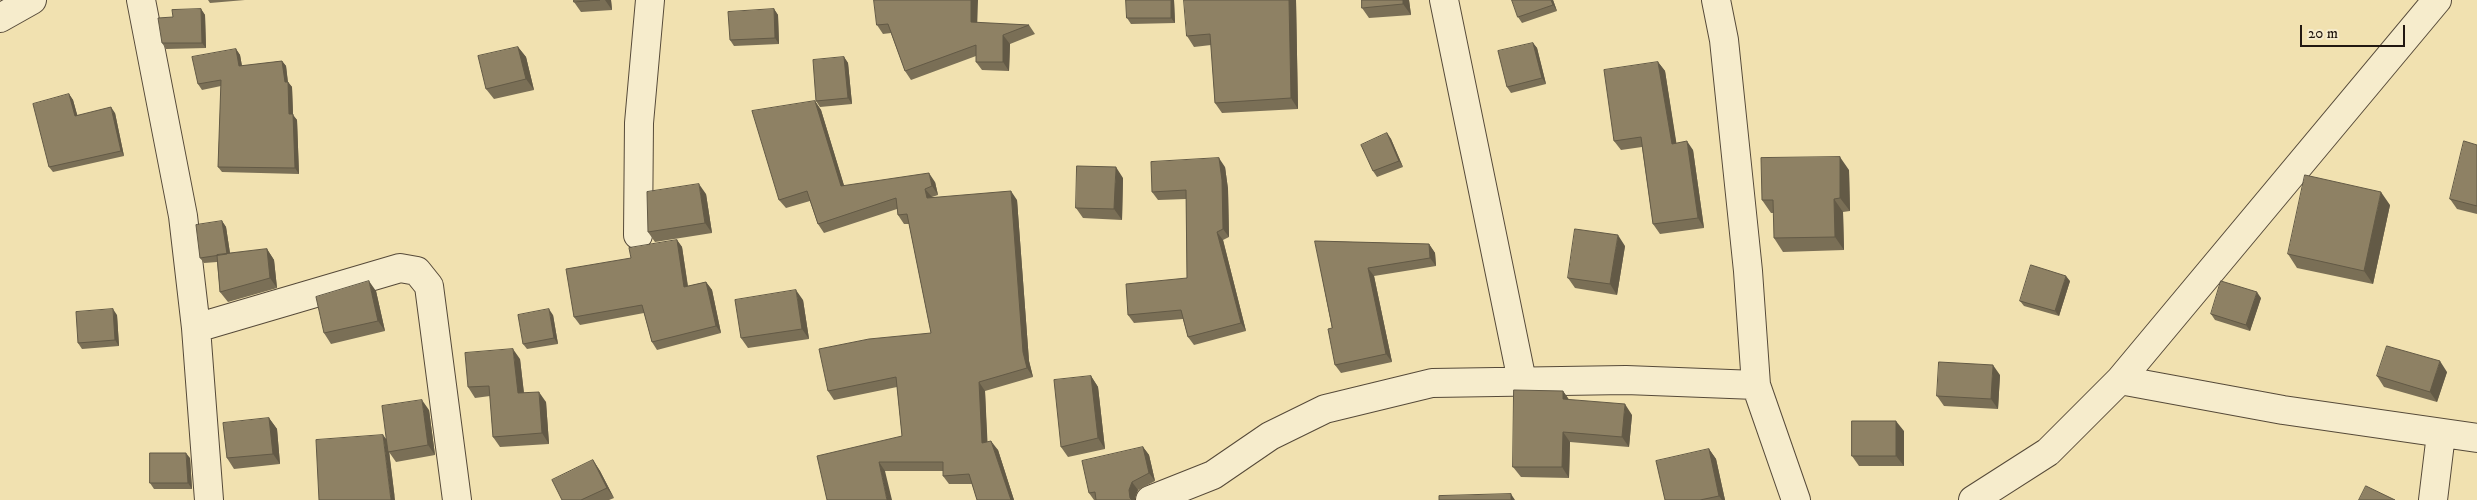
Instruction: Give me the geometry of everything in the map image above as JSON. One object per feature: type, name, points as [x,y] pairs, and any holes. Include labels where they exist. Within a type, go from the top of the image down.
[{"type":"street","points":[[0,18],[32,0]]},
{"type":"street","points":[[141,0],[183,216],[196,328],[210,500]]},
{"type":"street","points":[[638,235],[639,123],[650,0]]},
{"type":"street","points":[[1444,0],[1522,381]]},
{"type":"street","points":[[1716,0],[1724,40],[1731,107],[1748,271],[1756,385],[1796,500]]},
{"type":"street","points":[[1973,500],[2048,452],[2120,380],[2437,0]]},
{"type":"street","points":[[196,328],[400,268],[417,271],[430,286],[457,500]]},
{"type":"street","points":[[1150,500],[1213,475],[1270,436],[1325,409],[1432,383],[1626,380],[1756,385]]},
{"type":"street","points":[[2120,380],[2283,410],[2477,438]]},
{"type":"street","points":[[2433,500],[2441,434]]},
{"type":"building","points":[[574,0],[600,0],[574,2]]},
{"type":"building","points":[[874,0],[971,0],[971,22],[1029,25],[1003,35],[1003,62],[976,62],[976,45],[905,71],[888,24],[877,25]]},
{"type":"building","points":[[1126,0],[1171,0],[1171,18],[1127,18]]},
{"type":"building","points":[[1184,0],[1289,0],[1291,98],[1215,103],[1210,34],[1187,36]]},
{"type":"building","points":[[1362,0],[1403,0],[1403,4],[1362,8]]},
{"type":"building","points":[[1512,0],[1551,0],[1553,5],[1518,17]]},
{"type":"building","points":[[201,9],[202,43],[162,43],[158,18],[173,17],[172,10]]},
{"type":"building","points":[[774,9],[775,38],[730,40],[728,12]]},
{"type":"building","points":[[1533,43],[1542,78],[1507,87],[1498,51]]},
{"type":"building","points":[[518,47],[526,79],[486,89],[478,56]]},
{"type":"building","points":[[236,49],[239,66],[282,61],[285,82],[288,82],[289,114],[293,114],[295,168],[218,167],[221,80],[198,84],[192,57]]},
{"type":"building","points":[[844,57],[848,98],[816,101],[813,60]]},
{"type":"building","points":[[1658,62],[1672,144],[1687,141],[1698,218],[1653,224],[1641,137],[1614,141],[1604,70]]},
{"type":"building","points":[[69,94],[75,116],[111,107],[121,151],[49,167],[33,104]]},
{"type":"building","points":[[815,101],[841,186],[929,173],[932,186],[925,189],[927,198],[1011,191],[1023,352],[1027,368],[979,382],[982,443],[991,441],[1011,500],[977,500],[969,474],[943,476],[943,462],[879,462],[887,500],[827,500],[817,456],[902,436],[896,377],[828,391],[819,349],[869,339],[931,333],[907,214],[898,215],[896,198],[818,224],[807,191],[779,200],[752,111]]},
{"type":"building","points":[[1387,133],[1399,161],[1373,171],[1361,145]]},
{"type":"building","points":[[2464,141],[2477,145],[2477,206],[2450,199]]},
{"type":"building","points":[[1840,157],[1840,198],[1834,199],[1835,237],[1774,238],[1773,200],[1762,200],[1761,158]]},
{"type":"building","points":[[1219,158],[1222,180],[1223,229],[1217,232],[1241,323],[1188,337],[1181,310],[1128,315],[1126,284],[1187,278],[1186,190],[1152,192],[1151,162]]},
{"type":"building","points":[[1077,166],[1116,167],[1114,209],[1076,208]]},
{"type":"building","points":[[2305,175],[2381,192],[2364,271],[2288,254]]},
{"type":"building","points":[[699,184],[705,223],[648,232],[647,192]]},
{"type":"building","points":[[222,221],[227,254],[200,258],[196,225]]},
{"type":"building","points":[[1575,229],[1618,235],[1610,284],[1568,278]]},
{"type":"building","points":[[677,240],[684,287],[706,282],[716,326],[652,342],[642,305],[574,317],[566,269],[631,258],[629,248]]},
{"type":"building","points":[[1315,241],[1429,244],[1430,258],[1368,268],[1386,354],[1335,365],[1328,329],[1332,328]]},
{"type":"building","points":[[267,249],[270,278],[220,292],[217,255]]},
{"type":"building","points":[[2031,265],[2066,276],[2055,311],[2020,301]]},
{"type":"building","points":[[369,281],[378,321],[324,333],[316,297]]},
{"type":"building","points":[[2221,281],[2257,292],[2246,325],[2211,314]]},
{"type":"building","points":[[796,290],[802,329],[741,338],[735,300]]},
{"type":"building","points":[[113,309],[115,340],[78,343],[76,312]]},
{"type":"building","points":[[549,309],[554,338],[523,344],[518,315]]},
{"type":"building","points":[[2387,346],[2440,361],[2430,392],[2377,376]]},
{"type":"building","points":[[513,349],[518,393],[539,392],[542,433],[493,437],[489,386],[468,387],[465,353]]},
{"type":"building","points":[[1939,362],[1993,365],[1991,399],[1937,396]]},
{"type":"building","points":[[1091,376],[1098,438],[1061,447],[1054,380]]},
{"type":"building","points":[[1514,390],[1563,391],[1563,399],[1625,404],[1622,437],[1563,432],[1562,467],[1513,467]]},
{"type":"building","points":[[422,400],[428,445],[388,452],[382,406]]},
{"type":"building","points":[[269,418],[273,454],[227,458],[223,423]]},
{"type":"building","points":[[1852,421],[1896,421],[1896,456],[1852,456]]},
{"type":"building","points":[[383,435],[391,500],[319,500],[316,440]]},
{"type":"building","points":[[1143,447],[1149,473],[1132,482],[1129,490],[1132,500],[1096,500],[1095,492],[1089,493],[1082,461]]},
{"type":"building","points":[[1709,449],[1719,496],[1700,500],[1665,500],[1656,461]]},
{"type":"building","points":[[150,453],[186,453],[188,483],[150,483]]},
{"type":"building","points":[[593,460],[607,488],[581,500],[562,500],[552,480]]},
{"type":"building","points":[[2366,486],[2395,500],[2359,500]]},
{"type":"building","points":[[1511,494],[1511,500],[1439,500],[1439,496]]}]
